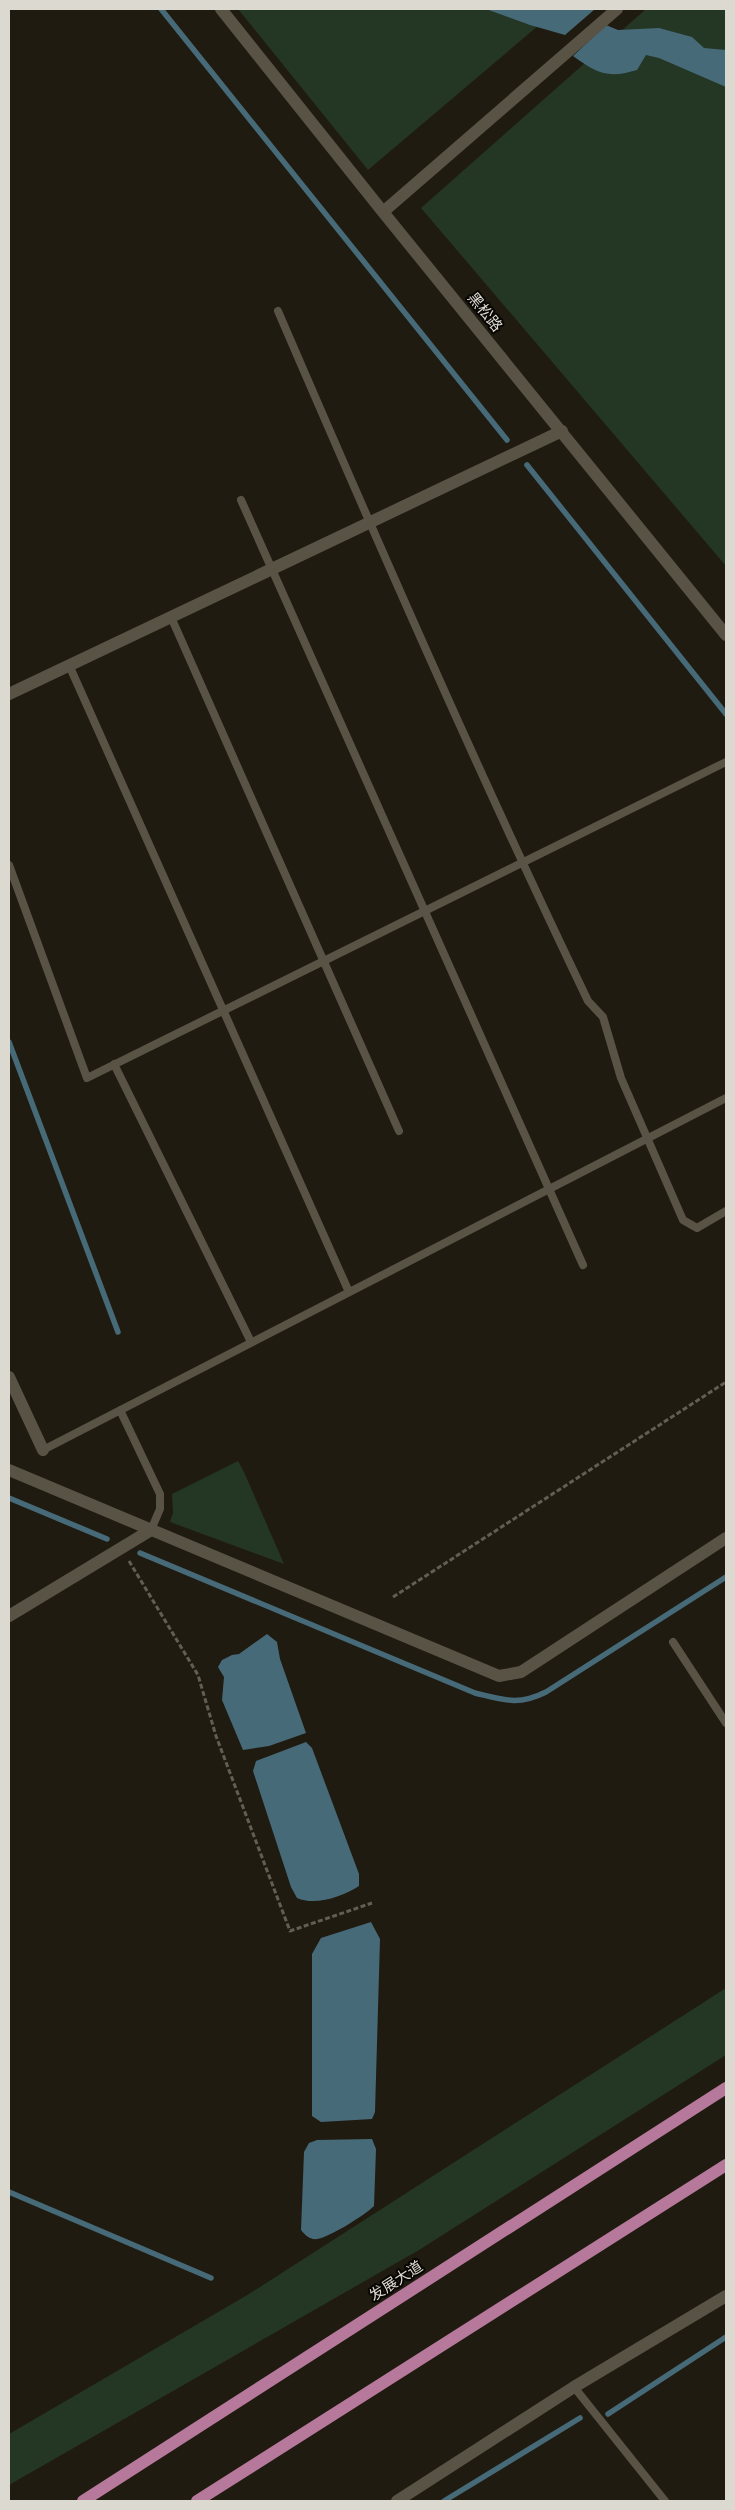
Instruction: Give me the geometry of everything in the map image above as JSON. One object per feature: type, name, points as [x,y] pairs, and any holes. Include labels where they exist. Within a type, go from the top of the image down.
[{"type":"main road","name":"发展大道","points":[[83,2501],[726,2088]]},
{"type":"main road","points":[[197,2501],[726,2165]]},
{"type":"street","name":"黑松路","points":[[222,9],[383,212],[726,635]]},
{"type":"street","points":[[383,212],[617,9]]},
{"type":"street","points":[[9,694],[562,431]]},
{"type":"street","points":[[9,1377],[43,1450]]},
{"type":"street","points":[[9,1470],[499,1676],[521,1672],[726,1538]]},
{"type":"street","points":[[9,1616],[151,1530]]},
{"type":"street","points":[[397,2501],[574,2387],[726,2296]]},
{"type":"lane","points":[[278,311],[370,523],[522,863],[588,1001],[603,1017],[621,1078],[683,1220],[696,1228],[726,1211]]},
{"type":"lane","points":[[241,500],[583,1265]]},
{"type":"lane","points":[[171,617],[399,1132]]},
{"type":"lane","points":[[69,666],[349,1292]]},
{"type":"lane","points":[[9,864],[87,1078],[726,762]]},
{"type":"lane","points":[[114,1064],[251,1342]]},
{"type":"lane","points":[[43,1450],[726,1098]]},
{"type":"lane","points":[[120,1410],[160,1494],[160,1509],[151,1530]]},
{"type":"lane","points":[[673,1642],[726,1723]]},
{"type":"lane","points":[[574,2387],[665,2501]]},
{"type":"path","points":[[393,1597],[726,1382]]},
{"type":"path","points":[[121,1548],[198,1675],[216,1736],[290,1930],[372,1903]]},
{"type":"green space","points":[[238,9],[558,9],[368,170]]},
{"type":"green space","points":[[646,9],[726,9],[726,566],[421,208]]},
{"type":"green space","points":[[238,1461],[284,1564],[170,1522],[173,1513],[172,1494]]},
{"type":"green space","points":[[726,1988],[726,2055],[419,2250],[9,2485],[9,2434],[249,2294]]},
{"type":"water","points":[[486,9],[595,9],[565,35]]},
{"type":"water","points":[[606,25],[618,30],[659,28],[692,37],[704,48],[726,50],[726,87],[659,58],[646,55],[637,70],[618,74],[603,73],[589,67],[573,56]]},
{"type":"water","points":[[267,1634],[277,1642],[280,1659],[306,1733],[269,1746],[243,1750],[222,1700],[224,1677],[218,1667],[222,1660],[239,1654]]},
{"type":"water","points":[[306,1742],[312,1748],[359,1874],[359,1886],[345,1894],[320,1901],[297,1898],[291,1887],[253,1771],[256,1761]]},
{"type":"water","points":[[371,1922],[380,1939],[375,2112],[372,2119],[321,2122],[312,2116],[312,1954],[321,1938]]},
{"type":"water","points":[[372,2139],[376,2149],[374,2206],[355,2220],[330,2234],[317,2239],[308,2237],[301,2230],[304,2152],[309,2143],[317,2140]]},
{"type":"waterway","points":[[161,9],[507,440]]},
{"type":"waterway","points":[[527,465],[726,714]]},
{"type":"waterway","points":[[9,1042],[118,1332]]},
{"type":"waterway","points":[[9,1498],[107,1539]]},
{"type":"waterway","points":[[140,1553],[475,1693],[511,1700],[527,1699],[546,1692],[726,1577]]},
{"type":"waterway","points":[[9,2192],[211,2278]]},
{"type":"waterway","points":[[608,2414],[726,2337]]},
{"type":"waterway","points":[[444,2501],[580,2418]]}]
